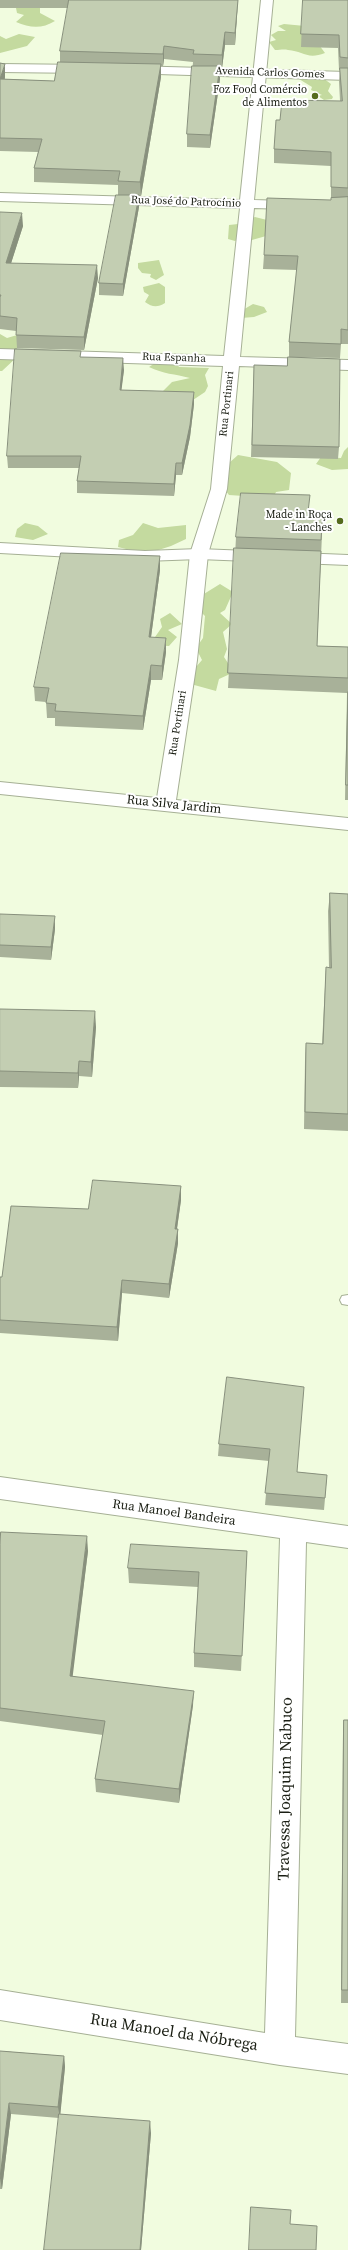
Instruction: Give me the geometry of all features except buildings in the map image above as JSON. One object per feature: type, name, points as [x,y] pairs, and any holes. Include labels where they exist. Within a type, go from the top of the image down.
[{"type":"street","name":"Rua Portinari","points":[[166,804],[188,660],[200,554],[219,489],[267,0]]},
{"type":"street","points":[[0,56],[95,58]]},
{"type":"street","name":"Avenida Carlos Gomes","points":[[127,58],[260,67],[348,76]]},
{"type":"street","name":"Avenida Carlos Gomes","points":[[118,70],[260,67],[281,61],[348,64]]},
{"type":"street","points":[[0,68],[102,70]]},
{"type":"street","name":"Rua José do Patrocínio","points":[[0,197],[348,207]]},
{"type":"street","name":"Rua Espanha","points":[[0,354],[232,360],[348,365]]},
{"type":"street","points":[[0,548],[145,556],[200,554],[348,560]]},
{"type":"street","name":"Rua Silva Jardim","points":[[0,788],[348,824]]},
{"type":"street","name":"Rua Manoel Bandeira","points":[[0,1488],[348,1537]]},
{"type":"street","name":"Travessa Joaquim Nabuco","points":[[280,2050],[293,1529]]},
{"type":"street","name":"Rua Manoel da Nóbrega","points":[[0,2005],[280,2050],[348,2059]]},
{"type":"green space","points":[[40,7],[40,13],[55,21],[50,24],[36,27],[26,26],[16,22],[24,15],[17,13],[16,8]]},
{"type":"green space","points":[[284,24],[305,26],[325,53],[314,56],[293,51],[275,50],[269,42],[276,40],[271,35],[278,31],[286,31],[278,26]]},
{"type":"green space","points":[[19,34],[35,37],[27,46],[0,53],[0,36],[6,39]]},
{"type":"green space","points":[[319,75],[331,84],[328,91],[333,97],[332,99],[324,100],[318,96],[322,95],[311,90],[312,87],[299,79]]},
{"type":"green space","points":[[255,217],[267,220],[266,236],[252,240],[242,236],[235,241],[228,239],[229,225],[238,224]]},
{"type":"green space","points":[[159,260],[164,275],[156,280],[150,277],[151,274],[142,273],[138,268],[138,263]]},
{"type":"green space","points":[[159,283],[165,287],[165,303],[159,306],[152,306],[145,302],[149,295],[144,292],[143,287]]},
{"type":"green space","points":[[253,304],[264,307],[267,312],[254,317],[241,318],[241,311]]},
{"type":"green space","points":[[24,333],[17,348],[17,357],[2,371],[0,371],[0,334],[7,338]]},
{"type":"green space","points":[[160,360],[175,361],[179,367],[209,368],[205,375],[208,386],[205,392],[193,400],[161,393],[172,382],[190,378],[164,373],[149,367]]},
{"type":"green space","points":[[348,447],[348,469],[332,470],[316,464],[321,457],[341,458],[344,451]]},
{"type":"green space","points":[[238,455],[277,462],[291,473],[289,490],[276,492],[273,498],[229,495],[222,486],[229,463]]},
{"type":"green space","points":[[25,523],[38,526],[48,534],[33,540],[15,537],[17,529]]},
{"type":"green space","points":[[143,523],[158,528],[186,525],[186,539],[171,546],[146,554],[118,547],[119,540],[133,535]]},
{"type":"green space","points":[[220,584],[233,592],[225,610],[220,613],[232,624],[223,632],[227,649],[224,657],[230,666],[230,674],[219,679],[216,691],[187,683],[191,673],[202,660],[196,648],[203,638],[205,616],[196,607],[199,597]]},
{"type":"green space","points":[[170,613],[182,624],[168,630],[177,637],[169,646],[148,645],[145,640],[155,637],[162,627],[160,619]]},
{"type":"place","name":"Foz Food Comércio de Alimentos","points":[[315,96]]},
{"type":"place","name":"Made in Roça - Lanches","points":[[340,521]]}]
